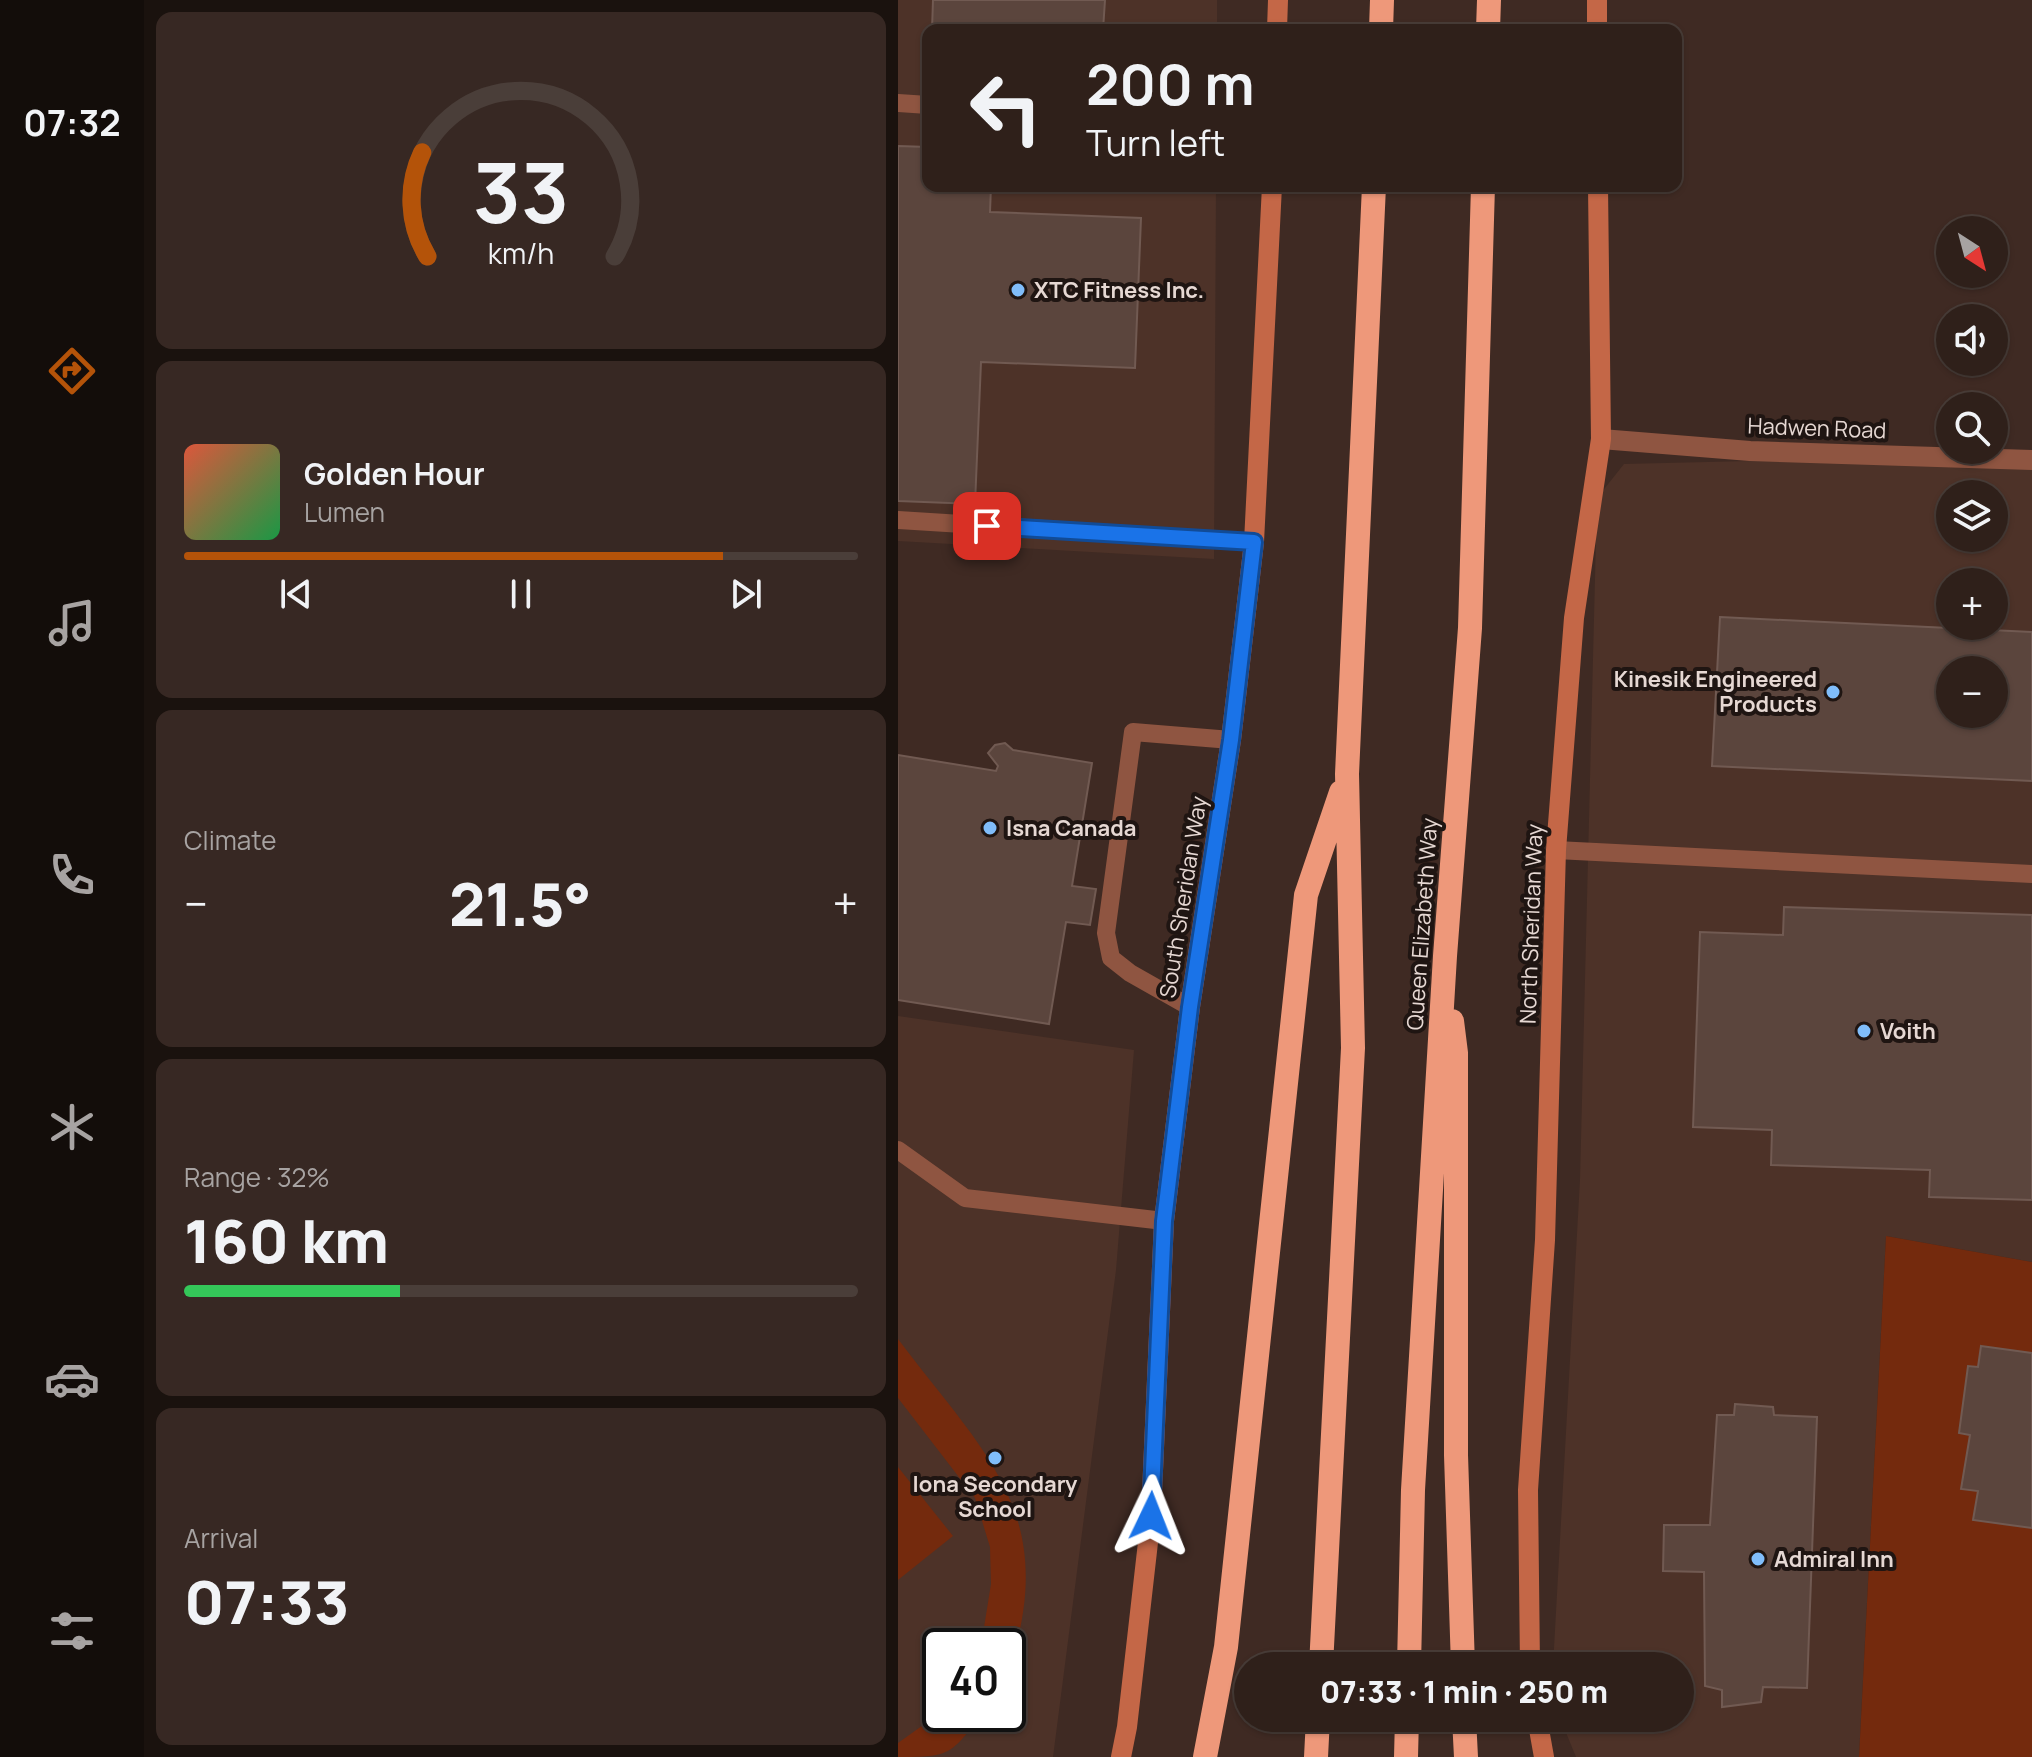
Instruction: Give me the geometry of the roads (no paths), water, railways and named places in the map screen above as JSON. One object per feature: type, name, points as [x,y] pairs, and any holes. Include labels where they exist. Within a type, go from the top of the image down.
[{"type":"highway","points":[[1381,24],[1382,0]]},
{"type":"highway","points":[[1488,24],[1489,0]]},
{"type":"highway","points":[[1322,1652],[1353,1048],[1347,774],[1374,192]]},
{"type":"highway","name":"Queen Elizabeth Way","points":[[1409,1652],[1413,1490],[1445,956],[1470,628],[1483,192]]},
{"type":"highway","points":[[1205,1757],[1226,1647],[1306,895],[1347,774]]},
{"type":"highway","points":[[1445,956],[1456,1053],[1456,1455],[1463,1652]]},
{"type":"highway","points":[[1316,1757],[1317,1732]]},
{"type":"highway","points":[[1406,1757],[1407,1732]]},
{"type":"highway","points":[[1465,1732],[1466,1757]]},
{"type":"street","points":[[1277,24],[1278,0]]},
{"type":"street","points":[[1597,0],[1597,24]]},
{"type":"street","name":"South Sheridan Way","points":[[1121,1757],[1151,1516],[1164,1221],[1190,1007],[1231,740],[1254,542],[1272,192]]},
{"type":"street","name":"North Sheridan Way","points":[[1530,1652],[1528,1490],[1545,1240],[1556,850],[1574,618],[1601,439],[1598,192]]},
{"type":"street","name":"Hadwen Road","points":[[1601,439],[1750,451],[2032,460]]},
{"type":"street","points":[[1540,1732],[1544,1757]]},
{"type":"lane","points":[[898,103],[922,105]]},
{"type":"lane","points":[[898,520],[1254,542]]},
{"type":"lane","points":[[1190,1007],[1130,973],[1111,958],[1106,933],[1133,732],[1231,740]]},
{"type":"lane","points":[[1556,850],[2032,874]]},
{"type":"lane","points":[[898,1150],[965,1198],[1164,1221]]},
{"type":"place","name":"XTC Fitness Inc.","points":[[1018,290]]},
{"type":"place","name":"Kinesik Engineered Products","points":[[1833,692]]},
{"type":"place","name":"Isna Canada","points":[[990,828]]},
{"type":"place","name":"Voith","points":[[1864,1031]]},
{"type":"place","name":"Iona Secondary School","points":[[995,1458]]},
{"type":"place","name":"Admiral Inn","points":[[1758,1559]]}]
